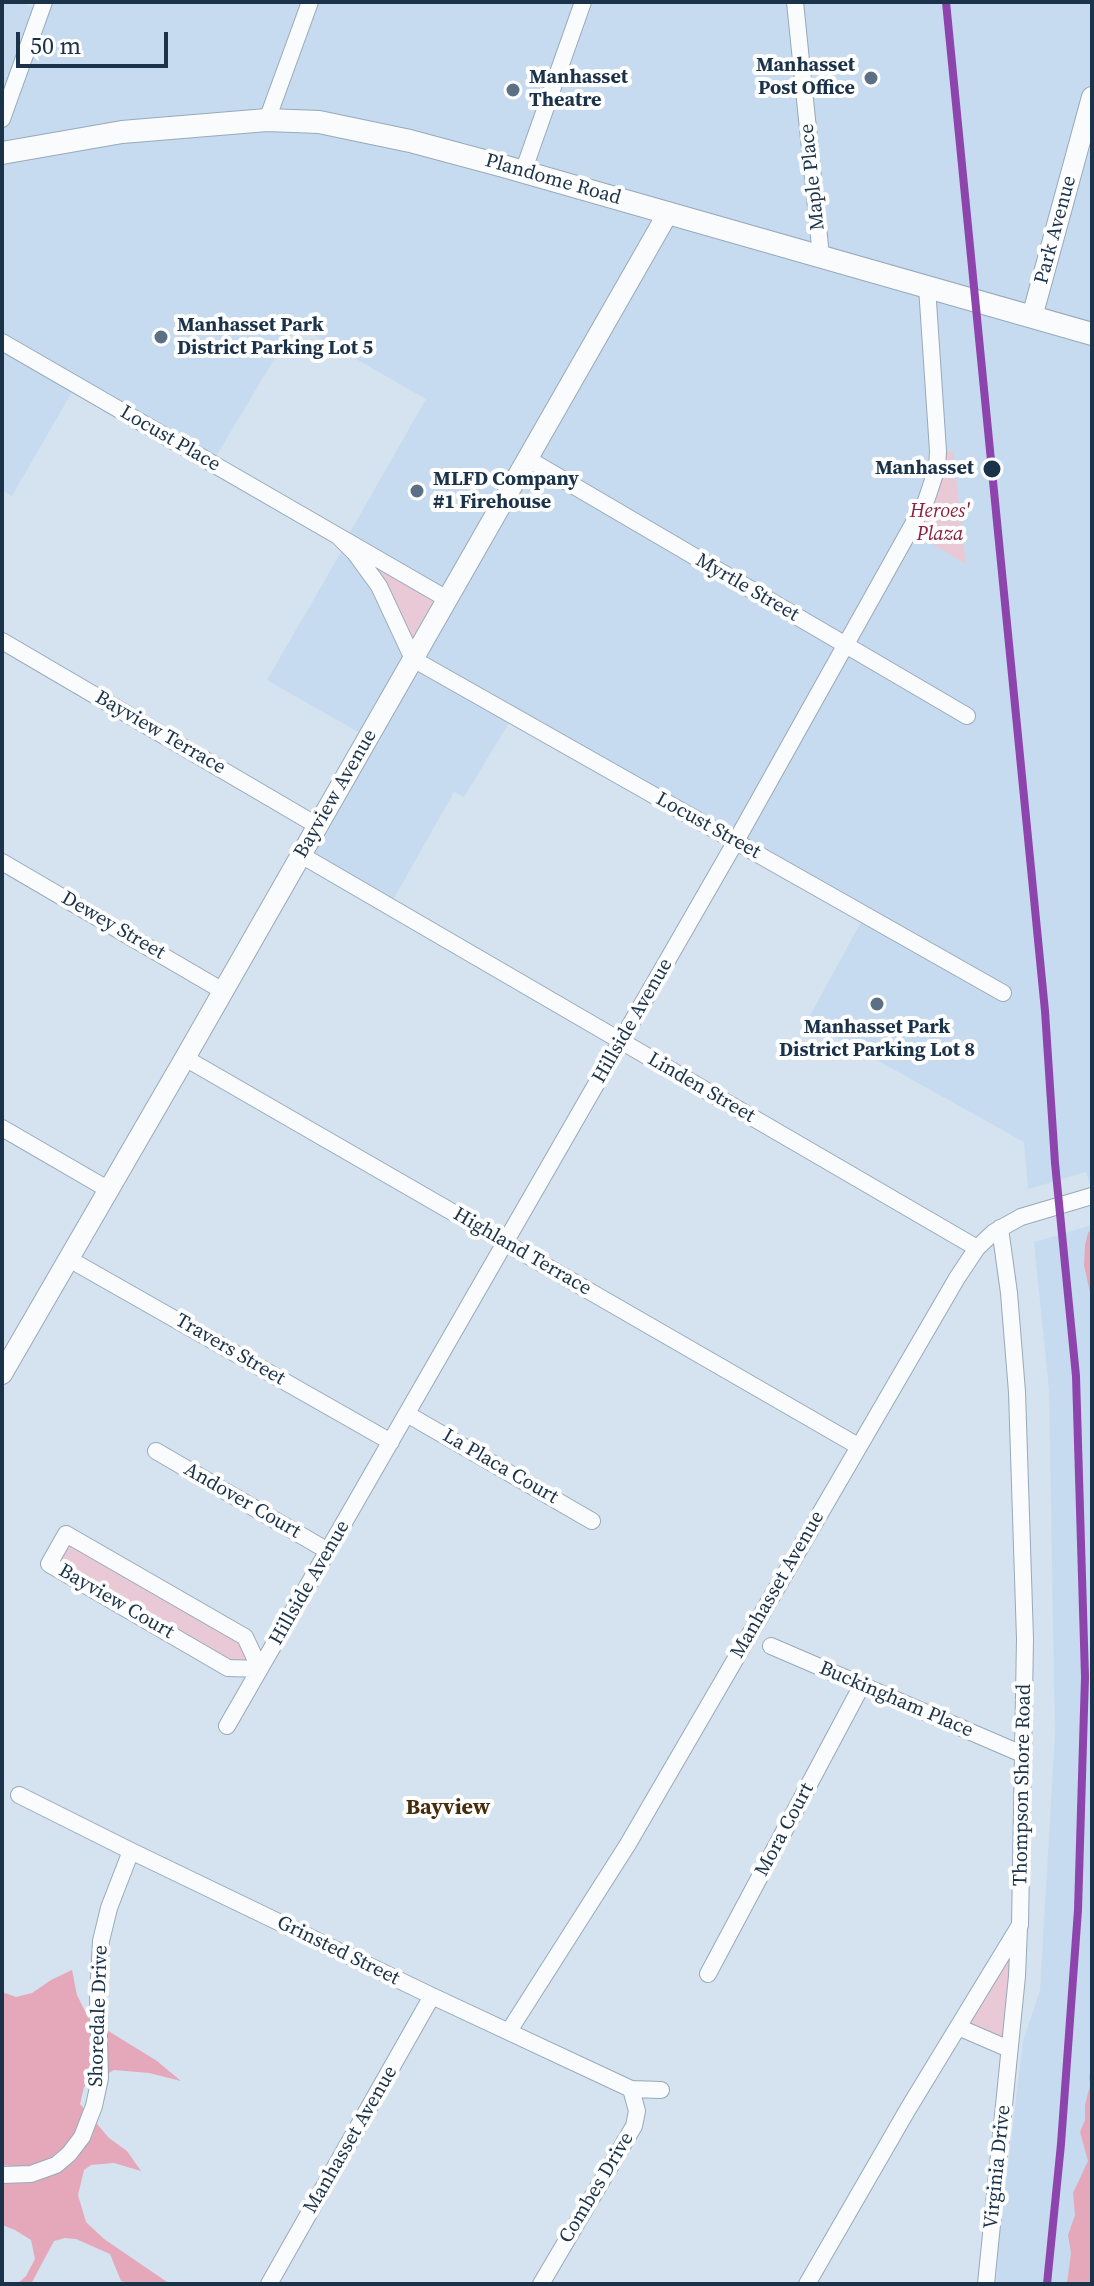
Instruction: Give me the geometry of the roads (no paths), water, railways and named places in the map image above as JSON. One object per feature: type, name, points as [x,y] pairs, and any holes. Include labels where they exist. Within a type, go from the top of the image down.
[{"type":"main road","name":"Plandome Road","points":[[2,153],[122,132],[267,120],[319,122],[361,129],[523,172],[1092,334]]},
{"type":"street","points":[[2,119],[44,2]]},
{"type":"street","points":[[267,120],[310,2]]},
{"type":"street","points":[[523,172],[583,2]]},
{"type":"street","name":"Maple Place","points":[[795,2],[821,256]]},
{"type":"street","name":"Park Avenue","points":[[1032,317],[1092,97]]},
{"type":"street","name":"Bayview Avenue","points":[[2,1374],[668,213]]},
{"type":"street","name":"Hillside Avenue","points":[[227,1726],[736,841],[926,501],[937,468],[935,289]]},
{"type":"street","name":"Locust Place","points":[[2,342],[447,599]]},
{"type":"street","name":"Myrtle Street","points":[[528,459],[967,716]]},
{"type":"street","name":"Locust Place","points":[[338,536],[379,586],[413,659]]},
{"type":"street","name":"Bayview Terrace","points":[[2,641],[318,826]]},
{"type":"street","name":"Locust Street","points":[[413,659],[1003,993]]},
{"type":"street","name":"Linden Street","points":[[301,855],[977,1248]]},
{"type":"street","name":"Dewey Street","points":[[2,862],[223,991]]},
{"type":"street","name":"Highland Terrace","points":[[185,1058],[858,1446]]},
{"type":"street","points":[[2,1128],[109,1190]]},
{"type":"street","name":"Manhasset Avenue","points":[[509,2031],[628,1844],[858,1446],[977,1248],[1000,1228],[1021,1217],[1092,1196]]},
{"type":"street","name":"Thompson Shore Road","points":[[807,2284],[1020,1925],[1025,1639],[1017,1392],[1000,1228]]},
{"type":"street","name":"Travers Street","points":[[69,1259],[391,1442]]},
{"type":"street","name":"La Placa Court","points":[[407,1414],[592,1521]]},
{"type":"street","name":"Andover Court","points":[[156,1451],[328,1551]]},
{"type":"street","name":"Bayview Court","points":[[66,1534],[245,1637],[260,1669],[228,1668],[49,1564],[66,1534]]},
{"type":"street","name":"Buckingham Place","points":[[771,1646],[1022,1754]]},
{"type":"street","name":"Mora Court","points":[[708,1974],[862,1685]]},
{"type":"street","name":"Grinsted Street","points":[[19,1795],[631,2089],[661,2090]]},
{"type":"street","name":"Shoredale Drive","points":[[2,2175],[31,2174],[56,2165],[82,2137],[94,2106],[100,2078],[98,1996],[101,1941],[109,1908],[131,1851]]},
{"type":"street","name":"Virginia Drive","points":[[986,2284],[1020,1925]]},
{"type":"street","name":"Manhasset Avenue","points":[[269,2284],[432,1996]]},
{"type":"street","points":[[958,2027],[1009,2049]]},
{"type":"street","name":"Combes Drive","points":[[541,2284],[634,2126],[637,2111],[631,2089]]},
{"type":"place","name":"Manhasset Post Office","points":[[871,78]]},
{"type":"place","name":"Manhasset Theatre","points":[[513,90]]},
{"type":"place","name":"Manhasset Park District Parking Lot 5","points":[[161,337]]},
{"type":"place","name":"Manhasset","points":[[992,469]]},
{"type":"place","name":"MLFD Company #1 Firehouse","points":[[417,491]]},
{"type":"place","name":"Manhasset Park District Parking Lot 8","points":[[877,1004]]},
{"type":"district","name":"Bayview","points":[[448,1808]]},
{"type":"park label","name":"Heroes' Plaza","points":[[940,524]]}]
